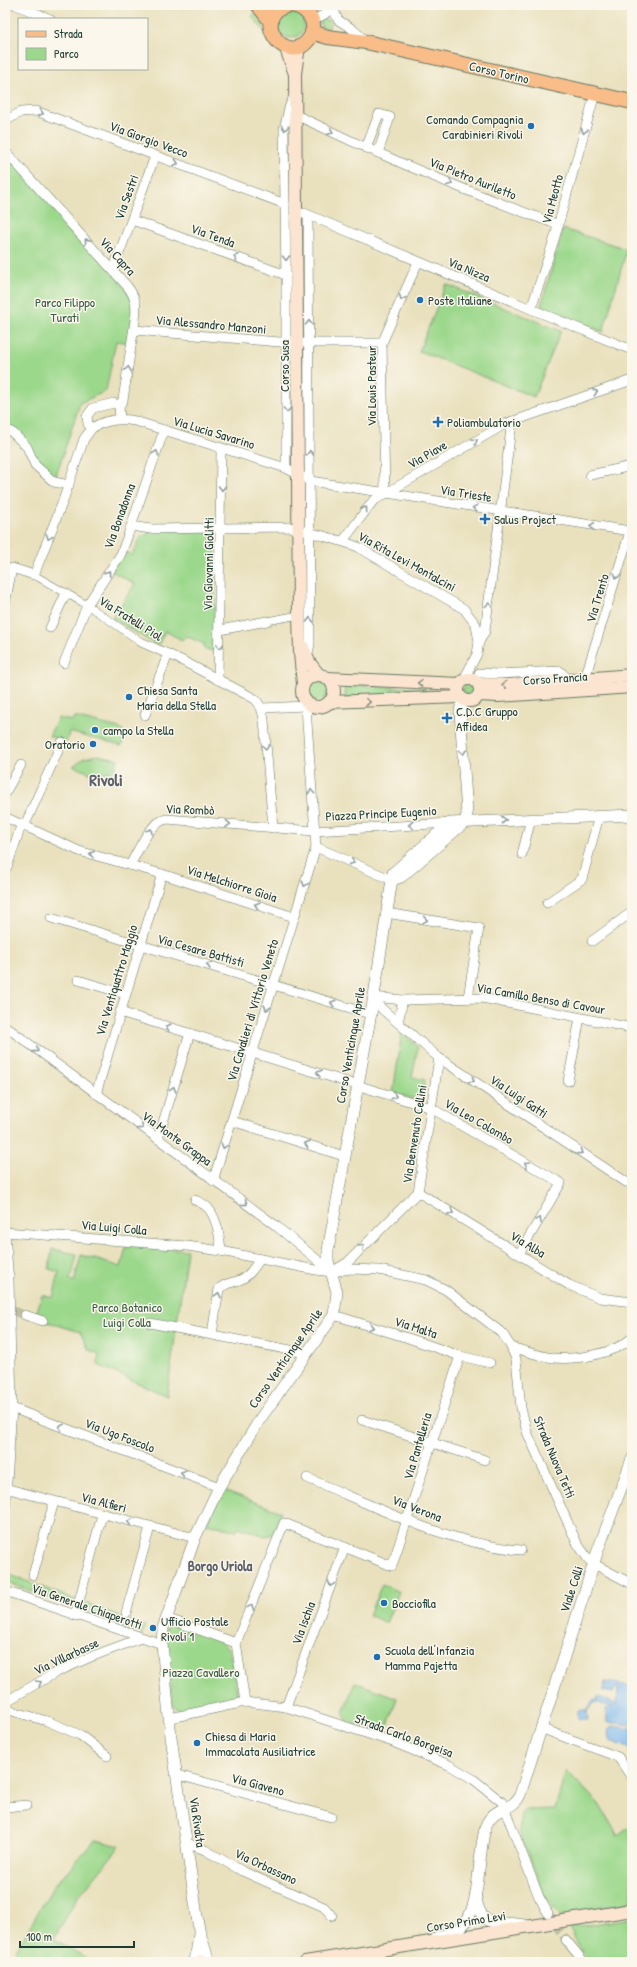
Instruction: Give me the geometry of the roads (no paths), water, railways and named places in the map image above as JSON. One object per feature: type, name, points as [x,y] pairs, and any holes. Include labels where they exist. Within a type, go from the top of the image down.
[{"type":"main road","points":[[258,5],[270,22],[271,32],[274,38],[285,46],[296,74]]},
{"type":"main road","points":[[270,22],[276,12],[287,5],[305,9],[311,23],[305,43],[299,46],[285,46]]},
{"type":"main road","name":"Corso Torino","points":[[311,23],[328,37],[366,42],[632,102]]},
{"type":"main road","name":"Corso Susa","points":[[299,46],[296,74],[296,115],[303,213],[298,343],[299,615],[303,684]]},
{"type":"main road","name":"Corso Susa","points":[[300,640],[308,658],[323,676]]},
{"type":"main road","name":"Corso Francia","points":[[479,683],[509,685],[632,675]]},
{"type":"main road","points":[[323,676],[332,683],[334,690],[329,702]]},
{"type":"main road","points":[[323,676],[462,682],[471,679],[479,683],[472,701],[462,698],[329,702],[318,706],[307,704],[302,694],[303,684],[309,678],[323,676]]},
{"type":"main road","points":[[462,682],[458,691],[462,698]]},
{"type":"main road","name":"Corso Francia","points":[[479,683],[498,696],[632,687]]},
{"type":"main road","name":"Corso Primo Levi","points":[[305,1962],[632,1910]]},
{"type":"street","points":[[16,5],[48,18]]},
{"type":"street","points":[[311,23],[332,6],[338,20],[351,28],[366,42]]},
{"type":"street","name":"Corso Susa","points":[[296,91],[289,108],[284,130],[286,275],[298,343],[310,481],[310,644],[308,658]]},
{"type":"street","name":"Via Meotto","points":[[531,309],[559,225],[595,94]]},
{"type":"street","name":"Via Giorgio Vecco","points":[[5,121],[21,112],[36,111],[285,204]]},
{"type":"street","points":[[366,148],[379,114],[390,117],[378,153]]},
{"type":"street","name":"Via Pietro Auriletto","points":[[296,115],[366,148],[472,192],[559,225]]},
{"type":"street","name":"Via Capra","points":[[5,150],[127,286],[134,298],[136,311],[134,330],[123,400],[119,406]]},
{"type":"street","name":"Via Sestri","points":[[113,270],[155,156]]},
{"type":"street","name":"Via Nizza","points":[[303,213],[632,350]]},
{"type":"street","name":"Via Tenda","points":[[132,220],[286,275]]},
{"type":"street","name":"Via Louis Pasteur","points":[[385,494],[382,343],[418,262]]},
{"type":"street","name":"Via Alessandro Manzoni","points":[[134,330],[298,343],[382,343]]},
{"type":"street","name":"Corso Susa","points":[[286,468],[298,343]]},
{"type":"street","name":"Via Piave","points":[[343,541],[369,504],[512,421],[632,380]]},
{"type":"street","points":[[34,575],[69,485],[84,439],[92,428],[105,422],[120,419],[119,406],[110,403],[90,410],[87,420],[92,428]]},
{"type":"street","name":"Via Lucia Savarino","points":[[120,419],[135,421],[286,468],[299,476]]},
{"type":"street","points":[[479,683],[477,654],[479,642],[485,631],[512,421]]},
{"type":"street","points":[[5,428],[13,433],[27,447],[35,465],[54,482],[69,485]]},
{"type":"street","name":"Via Bonadonna","points":[[64,663],[87,605],[121,554],[164,430]]},
{"type":"street","name":"Via Giovanni Giolitti","points":[[218,680],[222,529],[221,449]]},
{"type":"street","points":[[590,475],[632,466]]},
{"type":"street","name":"Via Trieste","points":[[299,476],[310,481],[385,494],[500,512],[631,528]]},
{"type":"street","name":"Via Rita Levi Montalcini","points":[[131,526],[150,529],[290,527],[310,534],[343,541],[358,547],[464,609],[476,625],[479,642]]},
{"type":"street","name":"Via Trento","points":[[585,678],[631,528]]},
{"type":"street","points":[[5,604],[8,567]]},
{"type":"street","name":"Via Fratelli Piol","points":[[8,567],[34,575],[87,605],[141,642],[168,654],[255,699],[262,708]]},
{"type":"street","points":[[50,628],[66,593]]},
{"type":"street","points":[[220,630],[299,615]]},
{"type":"street","points":[[145,715],[168,654]]},
{"type":"street","points":[[462,682],[477,654]]},
{"type":"street","points":[[273,828],[262,708],[307,704],[316,847],[392,880],[401,877],[465,822],[467,814],[460,711],[462,698]]},
{"type":"street","points":[[7,867],[23,827],[62,742]]},
{"type":"street","points":[[5,793],[21,765]]},
{"type":"street","name":"Piazza Principe Eugenio","points":[[273,828],[314,831],[632,814]]},
{"type":"street","points":[[547,903],[582,879],[599,816]]},
{"type":"street","points":[[5,817],[23,827],[79,851],[162,874]]},
{"type":"street","points":[[522,854],[531,819]]},
{"type":"street","name":"Via Rombò","points":[[130,865],[152,827],[162,820],[273,828]]},
{"type":"street","name":"Piazza Principe Eugenio","points":[[392,880],[395,869],[450,823]]},
{"type":"street","name":"Via Cavalieri di Vittorio Veneto","points":[[213,1180],[316,847]]},
{"type":"street","name":"Via Melchiorre Gioia","points":[[162,874],[294,917]]},
{"type":"street","name":"Via Ventiquattro Maggio","points":[[96,1094],[162,874]]},
{"type":"street","name":"Corso Venticinque Aprile","points":[[170,1718],[162,1644],[163,1628],[195,1538],[219,1487],[260,1419],[334,1315],[337,1292],[328,1261],[328,1250],[373,997],[392,880]]},
{"type":"street","points":[[592,941],[632,912]]},
{"type":"street","points":[[386,913],[479,928],[468,998]]},
{"type":"street","name":"Via Cesare Battisti","points":[[51,918],[370,1014]]},
{"type":"street","points":[[78,980],[125,994]]},
{"type":"street","name":"Via Camillo Benso di Cavour","points":[[373,997],[402,1000],[482,998],[632,1028]]},
{"type":"street","name":"Via Luigi Gatti","points":[[373,997],[382,1009],[440,1058],[626,1182],[632,1183]]},
{"type":"street","points":[[398,1023],[402,1000]]},
{"type":"street","name":"Via Leo Colombo","points":[[120,1012],[431,1108],[561,1183],[519,1254]]},
{"type":"street","points":[[568,1081],[580,1018]]},
{"type":"street","name":"Via Monte Grappa","points":[[5,1026],[275,1225],[332,1272]]},
{"type":"street","points":[[158,1139],[190,1033]]},
{"type":"street","name":"Via Benvenuto Cellini","points":[[332,1272],[348,1262],[418,1192],[440,1058]]},
{"type":"street","points":[[232,1121],[344,1156]]},
{"type":"street","name":"Via Alba","points":[[418,1192],[569,1285],[600,1298],[632,1302]]},
{"type":"street","points":[[195,1200],[207,1207],[210,1212],[219,1235],[221,1251]]},
{"type":"street","points":[[5,1234],[11,1311],[12,1408],[5,1511]]},
{"type":"street","name":"Via Luigi Colla","points":[[5,1234],[172,1245],[221,1251],[332,1272]]},
{"type":"street","points":[[212,1334],[219,1288],[246,1277],[255,1268],[260,1259]]},
{"type":"street","name":"Strada Nuova Tetti","points":[[332,1272],[350,1269],[379,1270],[426,1280],[446,1290],[483,1317],[502,1334],[511,1347],[516,1359],[521,1408],[527,1432],[577,1543],[588,1559],[594,1564],[632,1584]]},
{"type":"street","points":[[25,1315],[43,1321]]},
{"type":"street","name":"Via Malta","points":[[334,1315],[460,1356],[490,1364]]},
{"type":"street","points":[[150,1323],[306,1353]]},
{"type":"street","points":[[511,1347],[526,1353],[554,1358],[585,1356],[617,1348],[632,1338]]},
{"type":"street","name":"Via Pantelleria","points":[[345,1548],[392,1566],[460,1356]]},
{"type":"street","name":"Via Ugo Foscolo","points":[[12,1408],[219,1487]]},
{"type":"street","points":[[362,1420],[432,1441],[485,1460]]},
{"type":"street","name":"Viale Colli","points":[[419,1943],[459,1929],[468,1919],[475,1896],[485,1827],[492,1814],[513,1805],[520,1795],[540,1728],[594,1564],[632,1459]]},
{"type":"street","name":"Via Verona","points":[[307,1478],[408,1520],[457,1537],[507,1549],[521,1550]]},
{"type":"street","name":"Via Alfieri","points":[[6,1488],[102,1515],[195,1538]]},
{"type":"street","points":[[33,1575],[54,1502]]},
{"type":"street","points":[[75,1616],[102,1515]]},
{"type":"street","points":[[245,1702],[236,1643],[284,1523],[345,1548]]},
{"type":"street","points":[[126,1613],[150,1527]]},
{"type":"street","name":"Via Ischia","points":[[286,1707],[345,1548]]},
{"type":"street","name":"Via Generale Chiaperotti","points":[[5,1591],[75,1616],[162,1644]]},
{"type":"street","points":[[166,1618],[236,1643]]},
{"type":"street","name":"Via Villarbasse","points":[[5,1702],[55,1673],[93,1656],[141,1638]]},
{"type":"street","name":"Strada Carlo Borgeisa","points":[[170,1718],[245,1702],[286,1707],[393,1742],[461,1770],[493,1793],[505,1808],[539,1897],[548,1913]]},
{"type":"street","points":[[5,1709],[47,1721],[80,1735],[107,1756]]},
{"type":"street","name":"Via Rivalta","points":[[170,1718],[199,1930],[209,1962]]},
{"type":"street","points":[[540,1728],[618,1757],[632,1778]]},
{"type":"street","name":"Via Giaveno","points":[[178,1775],[331,1818]]},
{"type":"street","points":[[5,1807],[26,1805]]},
{"type":"street","name":"Via Orbassano","points":[[187,1843],[205,1850],[242,1870],[324,1907],[332,1916]]},
{"type":"street","name":"Viale Colli","points":[[475,1896],[479,1911],[487,1920],[499,1924],[513,1922],[529,1926]]},
{"type":"street","name":"Via Rivalta","points":[[195,1962],[199,1930]]},
{"type":"street","points":[[566,1940],[584,1962]]},
{"type":"water","points":[[605,1682],[632,1686],[632,1725],[607,1722],[606,1709],[613,1707],[594,1702],[587,1711],[588,1719],[578,1719],[578,1710],[586,1710],[593,1700],[597,1701],[598,1696],[617,1705],[618,1688],[615,1688],[613,1693],[603,1691]]},
{"type":"water","points":[[613,1726],[632,1729],[632,1749],[610,1741],[608,1735],[609,1729]]},
{"type":"tunnel","points":[[13,1311],[25,1315]]},
{"type":"tunnel","points":[[548,1913],[566,1940]]},
{"type":"place","name":"Comando Compagnia Carabinieri Rivoli","points":[[531,126]]},
{"type":"place","name":"Poste Italiane","points":[[420,300]]},
{"type":"place","name":"Poliambulatorio","points":[[438,422]]},
{"type":"place","name":"Salus Project","points":[[485,519]]},
{"type":"place","name":"Chiesa Santa Maria della Stella","points":[[129,697]]},
{"type":"place","name":"C.D.C Gruppo Affidea","points":[[447,718]]},
{"type":"place","name":"campo la Stella","points":[[95,730]]},
{"type":"place","name":"Oratorio","points":[[93,744]]},
{"type":"place","name":"Bocciofila","points":[[384,1603]]},
{"type":"place","name":"Ufficio Postale Rivoli 1","points":[[153,1628]]},
{"type":"place","name":"Scuola dell'Infanzia Mamma Pajetta","points":[[377,1657]]},
{"type":"place","name":"Chiesa di Maria Immacolata Ausiliatrice","points":[[197,1743]]},
{"type":"district","name":"Rivoli","points":[[106,779]]},
{"type":"district","name":"Borgo Uriola","points":[[220,1565]]},
{"type":"park label","name":"Parco Filippo Turati","points":[[65,310]]},
{"type":"park label","name":"Parco Botanico Luigi Colla","points":[[127,1314]]},
{"type":"park label","name":"Piazza Cavallero","points":[[201,1672]]}]
